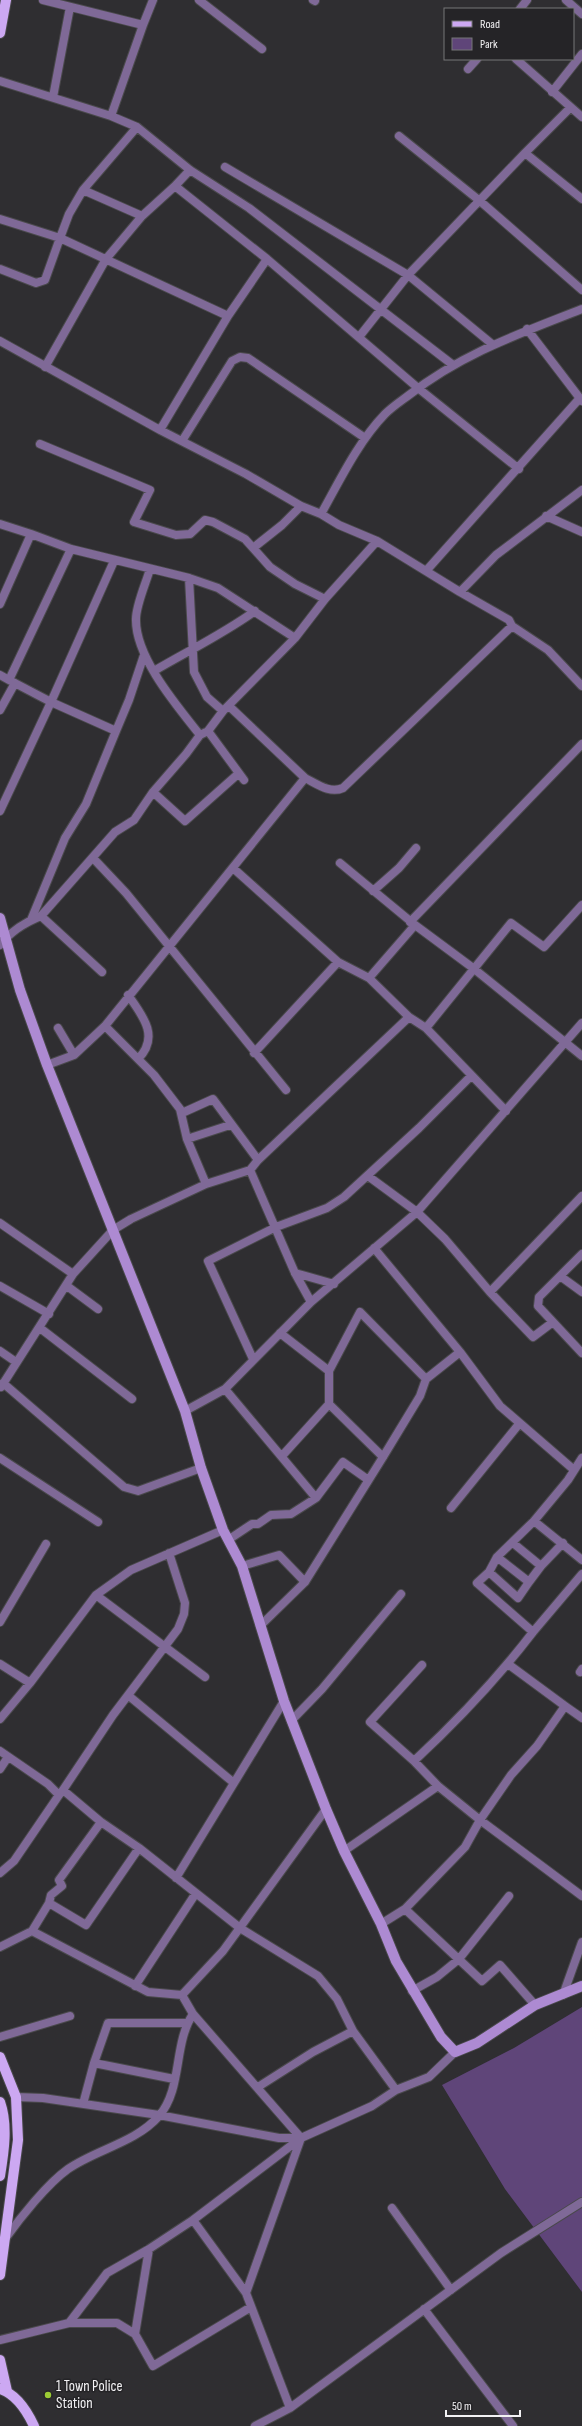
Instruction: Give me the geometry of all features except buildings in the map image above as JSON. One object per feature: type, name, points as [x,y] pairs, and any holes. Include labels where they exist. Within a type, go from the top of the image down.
[{"type":"main road","points":[[0,33],[6,0]]},
{"type":"main road","points":[[0,2057],[16,2097],[18,2140],[0,2275]]},
{"type":"main road","points":[[0,2102],[4,2121],[5,2138],[0,2170]]},
{"type":"main road","points":[[0,2360],[4,2390],[24,2410],[34,2426]]},
{"type":"street","points":[[42,0],[143,25]]},
{"type":"street","points":[[111,116],[153,0]]},
{"type":"street","points":[[199,0],[262,49]]},
{"type":"street","points":[[521,8],[527,0]]},
{"type":"street","points":[[566,0],[582,14]]},
{"type":"street","points":[[53,97],[70,7]]},
{"type":"street","points":[[552,92],[582,54]]},
{"type":"street","points":[[468,69],[476,60]]},
{"type":"street","points":[[517,60],[582,117]]},
{"type":"street","points":[[0,81],[111,116],[137,127],[190,170],[249,208],[381,307],[453,365]]},
{"type":"street","points":[[358,337],[408,275],[570,108]]},
{"type":"street","points":[[0,269],[36,283],[45,280],[69,214],[83,190],[137,127]]},
{"type":"street","points":[[399,136],[480,201],[582,290]]},
{"type":"street","points":[[525,153],[582,199]]},
{"type":"street","points":[[225,168],[408,275],[492,344]]},
{"type":"street","points":[[45,367],[106,259],[142,216],[190,170]]},
{"type":"street","points":[[175,186],[267,259],[418,388],[519,469]]},
{"type":"street","points":[[83,190],[142,216]]},
{"type":"street","points":[[0,218],[60,238],[228,316]]},
{"type":"street","points":[[160,430],[228,316],[267,259]]},
{"type":"street","points":[[321,514],[365,438],[385,413],[418,388],[453,365],[492,344],[582,309]]},
{"type":"street","points":[[426,571],[581,399],[528,329]]},
{"type":"street","points":[[0,341],[160,430],[246,474],[300,506],[321,514],[339,525],[377,541],[509,620],[512,626],[548,650],[582,686]]},
{"type":"street","points":[[182,441],[232,361],[240,357],[248,358],[365,438]]},
{"type":"street","points":[[40,444],[150,490],[134,522],[176,535],[190,534],[206,520],[213,522],[245,539],[270,567],[295,584],[325,599]]},
{"type":"street","points":[[460,592],[496,555],[582,490]]},
{"type":"street","points":[[253,548],[282,525],[300,506]]},
{"type":"street","points":[[546,516],[582,532]]},
{"type":"street","points":[[0,524],[71,549],[114,561],[190,578],[218,588],[295,638]]},
{"type":"street","points":[[0,604],[31,534]]},
{"type":"street","points":[[3,942],[31,920],[42,916],[115,832],[134,820],[153,792],[186,754],[200,735],[208,731],[226,709],[295,638],[325,599],[377,541]]},
{"type":"street","points":[[0,710],[71,549]]},
{"type":"street","points":[[0,811],[52,702],[114,561]]},
{"type":"street","points":[[150,569],[136,619],[144,655],[164,690],[200,735]]},
{"type":"street","points":[[190,578],[191,648],[194,672],[197,681],[207,697],[226,709],[305,778],[330,790],[336,791],[343,788],[512,626]]},
{"type":"street","points":[[154,671],[191,648],[231,629],[255,611]]},
{"type":"street","points":[[31,920],[65,838],[86,804],[129,700],[144,655]]},
{"type":"street","points":[[0,675],[52,702],[116,731]]},
{"type":"street","points":[[153,792],[185,821],[241,777],[208,731]]},
{"type":"street","points":[[369,978],[413,924],[582,744]]},
{"type":"street","points":[[47,1065],[74,1055],[105,1026],[128,995],[305,778]]},
{"type":"street","points":[[373,891],[399,868],[416,848]]},
{"type":"street","points":[[93,858],[126,893],[254,1053],[286,1090]]},
{"type":"street","points":[[340,863],[413,924],[473,968],[582,1056]]},
{"type":"street","points":[[233,868],[338,962],[369,978],[409,1017],[426,1028],[506,1111]]},
{"type":"street","points":[[426,1028],[473,968],[511,923],[544,947],[582,906]]},
{"type":"street","points":[[42,916],[102,972]]},
{"type":"street","points":[[0,918],[3,942],[47,1065],[185,1411],[201,1468],[223,1530],[242,1566],[284,1701],[326,1809],[344,1851],[381,1924],[396,1961],[412,1991],[441,2037],[455,2052]]},
{"type":"street","points":[[254,1053],[338,962]]},
{"type":"street","points":[[128,995],[142,1014],[150,1035],[145,1052],[138,1059]]},
{"type":"street","points":[[201,1468],[138,1491],[124,1487],[2,1385],[74,1274],[113,1230],[131,1219],[206,1184],[250,1170],[258,1160],[409,1017]]},
{"type":"street","points":[[185,1411],[225,1389],[253,1359],[312,1302],[418,1212],[582,1023]]},
{"type":"street","points":[[105,1026],[154,1075],[182,1113],[187,1139],[206,1184]]},
{"type":"street","points":[[58,1028],[74,1055]]},
{"type":"street","points":[[253,1359],[208,1261],[276,1227],[327,1208],[344,1197],[368,1176],[471,1076]]},
{"type":"street","points":[[182,1113],[214,1099],[230,1125],[258,1160]]},
{"type":"street","points":[[187,1139],[230,1125]]},
{"type":"street","points":[[250,1170],[295,1273],[312,1302]]},
{"type":"street","points":[[368,1176],[418,1212],[445,1239],[490,1292],[533,1337],[553,1322]]},
{"type":"street","points":[[490,1292],[582,1196]]},
{"type":"street","points":[[0,1223],[74,1274]]},
{"type":"street","points":[[374,1248],[460,1352],[500,1406],[519,1424],[573,1469]]},
{"type":"street","points":[[582,1254],[539,1297],[537,1303],[582,1352]]},
{"type":"street","points":[[295,1273],[334,1284]]},
{"type":"street","points":[[560,1276],[582,1292]]},
{"type":"street","points":[[0,1286],[49,1314]]},
{"type":"street","points":[[67,1286],[98,1309]]},
{"type":"street","points":[[282,1456],[329,1404],[329,1371],[360,1312],[426,1379]]},
{"type":"street","points":[[40,1328],[132,1399]]},
{"type":"street","points":[[280,1333],[329,1371]]},
{"type":"street","points":[[0,1350],[16,1362]]},
{"type":"street","points":[[260,1626],[305,1582],[367,1479],[384,1457],[420,1396],[426,1379],[460,1352]]},
{"type":"street","points":[[225,1389],[316,1498]]},
{"type":"street","points":[[329,1404],[384,1457]]},
{"type":"street","points":[[452,1508],[519,1424]]},
{"type":"street","points":[[0,1458],[98,1522]]},
{"type":"street","points":[[533,1632],[477,1583],[489,1572],[497,1556],[513,1543],[534,1521],[568,1480],[573,1469],[582,1458]]},
{"type":"street","points":[[228,1540],[252,1524],[258,1524],[272,1514],[291,1514],[316,1498],[343,1462],[367,1479]]},
{"type":"street","points":[[534,1521],[563,1543],[582,1560]]},
{"type":"street","points":[[0,1719],[30,1683],[96,1595],[131,1570],[223,1530]]},
{"type":"street","points":[[513,1543],[541,1566]]},
{"type":"street","points":[[489,1572],[518,1598],[541,1566],[563,1543]]},
{"type":"street","points":[[0,1622],[46,1544]]},
{"type":"street","points":[[0,1873],[14,1861],[114,1715],[178,1629],[185,1603],[169,1553]]},
{"type":"street","points":[[242,1566],[279,1555],[305,1582]]},
{"type":"street","points":[[497,1556],[529,1582]]},
{"type":"street","points":[[414,1761],[452,1725],[508,1664],[582,1574]]},
{"type":"street","points":[[291,1721],[322,1689],[401,1594]]},
{"type":"street","points":[[96,1595],[205,1677]]},
{"type":"street","points":[[0,1664],[30,1683]]},
{"type":"street","points":[[508,1664],[582,1718]]},
{"type":"street","points":[[422,1666],[370,1722],[414,1761],[438,1786],[480,1820],[582,1896]]},
{"type":"street","points":[[129,1696],[234,1783]]},
{"type":"street","points":[[176,1878],[284,1701]]},
{"type":"street","points":[[381,1924],[406,1909],[465,1847],[480,1820],[511,1775],[537,1746],[565,1706]]},
{"type":"street","points":[[0,1751],[61,1792],[139,1848],[240,1928],[318,1976],[337,1999],[353,2031],[396,2090]]},
{"type":"street","points":[[0,1769],[8,1757]]},
{"type":"street","points":[[344,1851],[438,1786]]},
{"type":"street","points":[[182,1995],[223,1951],[326,1809]]},
{"type":"street","points":[[0,1947],[32,1931],[49,1903],[52,1895],[62,1886],[59,1880],[101,1822]]},
{"type":"street","points":[[49,1903],[86,1924],[139,1848]]},
{"type":"street","points":[[135,1986],[196,1893]]},
{"type":"street","points":[[412,1991],[437,1977],[459,1959],[509,1896]]},
{"type":"street","points":[[406,1909],[482,1981],[500,1965],[535,2005]]},
{"type":"street","points":[[32,1931],[148,1992],[182,1995]]},
{"type":"street","points":[[562,1995],[582,1942]]},
{"type":"street","points":[[69,2323],[107,2273],[149,2249],[193,2220],[301,2138],[372,2106],[396,2090],[429,2077],[455,2052],[477,2043],[535,2005],[582,1986]]},
{"type":"street","points":[[182,1995],[192,2014],[258,2087],[301,2138]]},
{"type":"street","points":[[4,2240],[17,2221],[67,2170],[104,2148],[140,2134],[159,2115],[174,2090],[174,2079],[187,2023],[192,2014]]},
{"type":"street","points":[[0,2037],[70,2016]]},
{"type":"street","points":[[82,2104],[108,2023],[187,2023]]},
{"type":"street","points":[[258,2087],[313,2052],[353,2031]]},
{"type":"street","points":[[94,2063],[174,2079]]},
{"type":"street","points":[[16,2097],[43,2098],[159,2115],[279,2138],[301,2138]]},
{"type":"street","points":[[246,2293],[301,2138]]},
{"type":"street","points":[[255,2426],[290,2408],[501,2253],[582,2202]]},
{"type":"street","points":[[392,2208],[451,2290]]},
{"type":"street","points":[[193,2220],[246,2293],[290,2408]]},
{"type":"street","points":[[135,2334],[149,2249]]},
{"type":"street","points":[[0,2340],[69,2323],[117,2323],[135,2334],[153,2366],[251,2307]]},
{"type":"street","points":[[424,2309],[513,2426]]},
{"type":"green space","points":[[582,2007],[582,2292],[505,2189],[442,2085],[514,2048]]},
{"type":"place","name":"1 Town Police Station","points":[[48,2395]]}]
